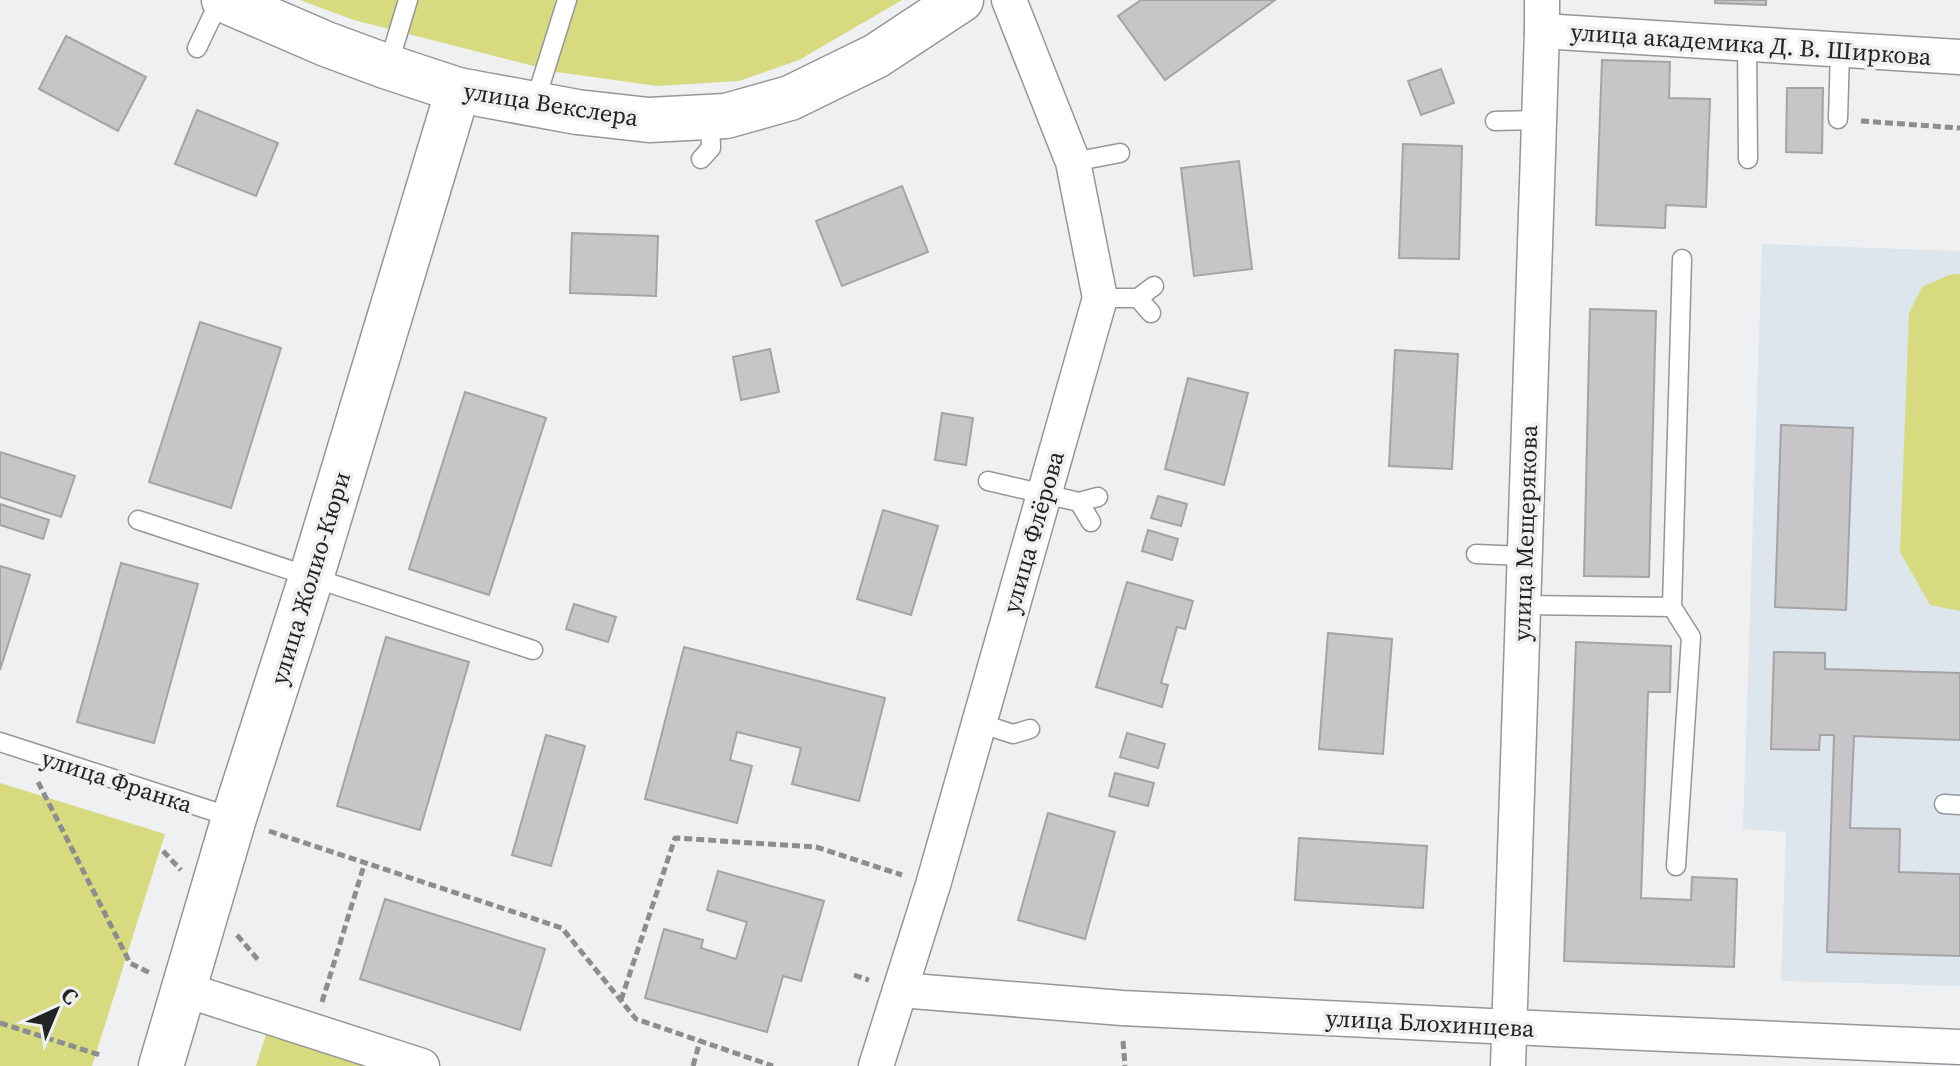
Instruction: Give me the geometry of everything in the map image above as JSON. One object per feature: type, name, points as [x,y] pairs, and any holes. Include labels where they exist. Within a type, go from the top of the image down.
[{"type":"street","name":"улица Векслера","points":[[222,0],[326,44],[458,90],[534,105],[649,120],[711,145],[726,116],[790,98],[876,56],[961,0]]},
{"type":"street","name":"улица Флёрова","points":[[876,1066],[933,885],[1100,298],[1073,162],[1009,0]]},
{"type":"street","name":"улица академика Д. В. Ширкова","points":[[1542,15],[1747,44],[1960,57]]},
{"type":"street","name":"улица Мещерякова","points":[[1508,1066],[1542,15]]},
{"type":"street","name":"улица Жолио-Кюри","points":[[161,1066],[458,90]]},
{"type":"street","points":[[183,989],[422,1066]]},
{"type":"street","name":"улица Блохинцева","points":[[900,990],[1122,1008],[1960,1047]]},
{"type":"lane","points":[[197,48],[222,0]]},
{"type":"lane","points":[[388,67],[408,0]]},
{"type":"lane","points":[[534,105],[567,0]]},
{"type":"lane","points":[[1525,0],[1542,15]]},
{"type":"lane","points":[[1747,44],[1748,159]]},
{"type":"lane","points":[[1838,119],[1840,50]]},
{"type":"lane","points":[[1495,121],[1539,120]]},
{"type":"lane","points":[[1073,162],[1120,153]]},
{"type":"lane","points":[[1676,866],[1691,637],[1672,607],[1682,259]]},
{"type":"lane","points":[[1100,298],[1138,298],[1154,286]]},
{"type":"lane","points":[[1138,298],[1151,313]]},
{"type":"lane","points":[[988,481],[1079,502],[1098,497]]},
{"type":"lane","points":[[1079,502],[1091,522]]},
{"type":"lane","points":[[138,520],[533,650]]},
{"type":"lane","points":[[1476,554],[1524,556]]},
{"type":"lane","points":[[1523,605],[1672,607]]},
{"type":"lane","points":[[979,723],[1023,738]]},
{"type":"lane","name":"улица Франка","points":[[7,748],[234,818]]},
{"type":"path","points":[[1838,119],[1960,128]]},
{"type":"path","points":[[7,748],[130,963],[183,989]]},
{"type":"path","points":[[234,818],[562,928],[636,1019],[773,1066]]},
{"type":"path","points":[[621,1000],[675,838],[816,847],[933,885]]},
{"type":"path","points":[[313,1031],[365,862]]},
{"type":"path","points":[[0,1023],[100,1055]]},
{"type":"path","points":[[693,1066],[700,1041]]},
{"type":"shaded area","points":[[1762,244],[1960,251],[1960,986],[1781,981],[1786,832],[1743,829]]},
{"type":"green space","points":[[300,0],[902,0],[799,60],[739,81],[657,86],[557,72],[354,20]]},
{"type":"green space","points":[[1960,274],[1960,611],[1930,605],[1900,552],[1909,313],[1922,287],[1949,275]]},
{"type":"green space","points":[[0,783],[165,834],[92,1066],[0,1066]]},
{"type":"green space","points":[[267,1031],[377,1066],[256,1066]]},
{"type":"building","points":[[1141,0],[1275,0],[1165,80],[1118,16]]},
{"type":"building","points":[[1715,0],[1766,0],[1766,5],[1715,3]]},
{"type":"building","points":[[66,36],[146,77],[118,131],[39,89]]},
{"type":"building","points":[[1602,60],[1670,62],[1669,98],[1710,99],[1706,207],[1666,205],[1665,228],[1596,225]]},
{"type":"building","points":[[1441,69],[1454,103],[1421,115],[1408,81]]},
{"type":"building","points":[[1787,88],[1823,88],[1822,153],[1786,152]]},
{"type":"building","points":[[197,110],[278,143],[256,196],[175,164]]},
{"type":"building","points":[[1403,144],[1462,146],[1459,259],[1399,258]]},
{"type":"building","points":[[1239,161],[1252,269],[1194,276],[1181,168]]},
{"type":"building","points":[[902,186],[928,252],[842,286],[816,221]]},
{"type":"building","points":[[572,233],[658,236],[656,296],[570,293]]},
{"type":"building","points":[[1590,309],[1656,311],[1649,577],[1584,576]]},
{"type":"building","points":[[200,322],[281,348],[231,508],[149,482]]},
{"type":"building","points":[[770,349],[779,392],[741,400],[733,357]]},
{"type":"building","points":[[1395,350],[1458,354],[1452,469],[1389,466]]},
{"type":"building","points":[[1188,378],[1248,393],[1224,485],[1165,469]]},
{"type":"building","points":[[465,392],[546,418],[489,595],[409,569]]},
{"type":"building","points":[[942,413],[973,418],[966,465],[935,460]]},
{"type":"building","points":[[1781,425],[1853,428],[1846,610],[1775,607]]},
{"type":"building","points":[[0,452],[75,476],[61,517],[0,497]]},
{"type":"building","points":[[1158,496],[1187,504],[1181,526],[1151,518]]},
{"type":"building","points":[[0,504],[49,520],[43,539],[0,525]]},
{"type":"building","points":[[883,510],[938,526],[911,615],[857,599]]},
{"type":"building","points":[[1148,530],[1178,539],[1172,560],[1142,551]]},
{"type":"building","points":[[121,563],[198,584],[154,743],[77,722]]},
{"type":"building","points":[[0,566],[30,575],[0,670]]},
{"type":"building","points":[[1127,582],[1193,601],[1185,629],[1177,627],[1161,683],[1168,685],[1162,707],[1096,687]]},
{"type":"building","points":[[574,604],[616,617],[608,642],[566,629]]},
{"type":"building","points":[[1328,633],[1392,639],[1383,754],[1319,749]]},
{"type":"building","points":[[386,637],[469,662],[420,830],[337,806]]},
{"type":"building","points":[[1576,642],[1671,646],[1670,692],[1648,692],[1641,898],[1691,900],[1692,877],[1737,879],[1734,967],[1564,961]]},
{"type":"building","points":[[684,647],[885,698],[859,801],[792,784],[801,748],[737,732],[730,760],[752,766],[737,823],[645,799]]},
{"type":"building","points":[[1774,652],[1825,653],[1825,669],[1960,673],[1960,740],[1854,736],[1850,828],[1900,829],[1899,872],[1960,874],[1960,956],[1827,952],[1834,735],[1820,735],[1819,750],[1771,749]]},
{"type":"building","points":[[1127,733],[1165,744],[1158,768],[1120,757]]},
{"type":"building","points":[[546,735],[585,746],[551,866],[512,855]]},
{"type":"building","points":[[1115,773],[1154,783],[1148,806],[1109,796]]},
{"type":"building","points":[[1048,813],[1115,832],[1085,939],[1018,920]]},
{"type":"building","points":[[1299,838],[1427,846],[1423,908],[1295,900]]},
{"type":"building","points":[[718,871],[824,901],[801,981],[783,976],[767,1032],[645,998],[664,929],[703,940],[701,948],[736,959],[747,922],[707,910]]},
{"type":"building","points":[[385,899],[545,949],[520,1030],[360,979]]}]
